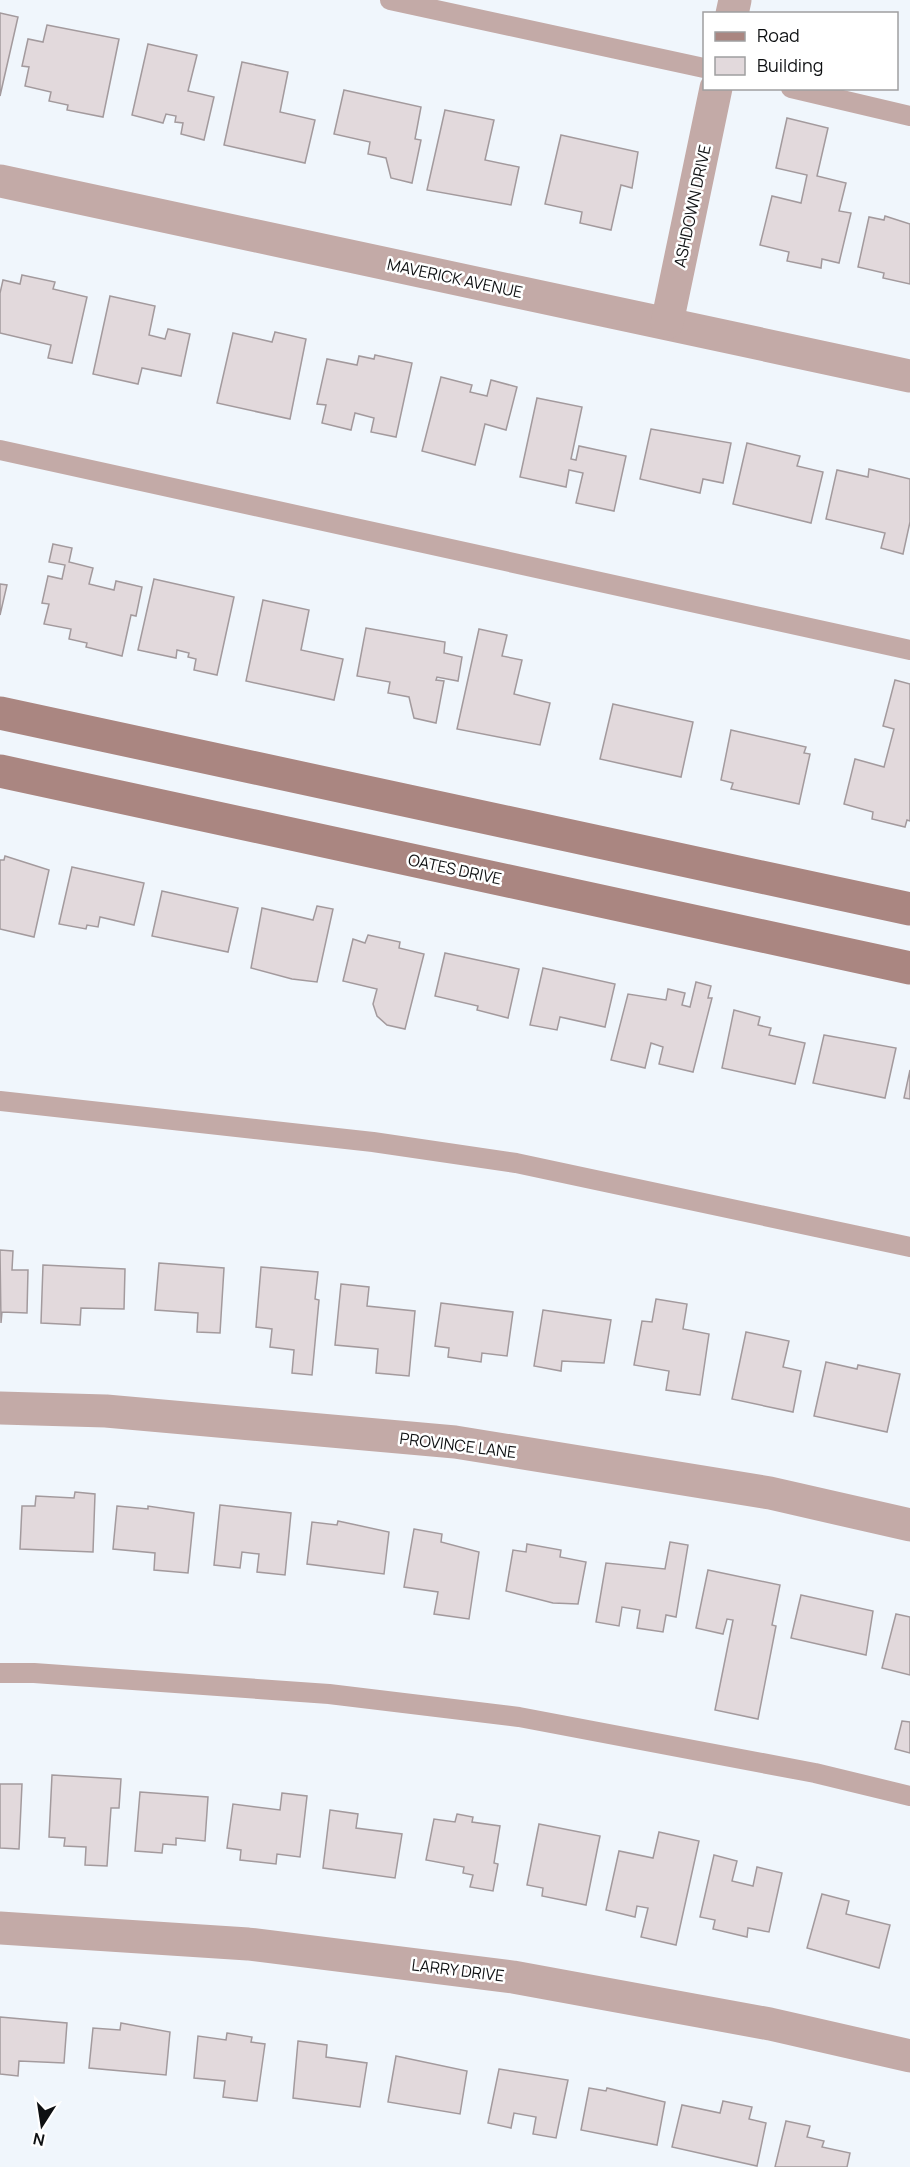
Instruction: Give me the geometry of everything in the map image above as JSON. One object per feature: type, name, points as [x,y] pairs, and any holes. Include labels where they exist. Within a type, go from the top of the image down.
[{"type":"main road","points":[[0,713],[910,909]]},
{"type":"main road","name":"OATES DRIVE","points":[[0,771],[910,968]]},
{"type":"street","name":"ASHDOWN DRIVE","points":[[667,323],[716,90]]},
{"type":"street","name":"MAVERICK AVENUE","points":[[0,181],[910,376]]},
{"type":"street","name":"PROVINCE LANE","points":[[0,1408],[106,1411],[455,1442],[770,1493],[910,1525]]},
{"type":"street","name":"LARRY DRIVE","points":[[0,1928],[248,1944],[513,1977],[770,2024],[910,2056]]},
{"type":"lane","points":[[390,0],[703,68]]},
{"type":"lane","points":[[800,90],[910,116]]},
{"type":"lane","points":[[0,450],[910,650]]},
{"type":"lane","points":[[0,1101],[374,1142],[516,1163],[910,1247]]},
{"type":"lane","points":[[0,1673],[45,1674],[329,1694],[519,1717],[815,1773],[910,1796]]},
{"type":"building","points":[[0,13],[18,17],[0,96]]},
{"type":"building","points":[[47,25],[119,39],[103,117],[67,110],[68,105],[49,101],[51,92],[25,86],[29,67],[22,66],[28,39],[43,42]]},
{"type":"building","points":[[148,44],[197,55],[188,91],[214,97],[204,140],[181,134],[183,123],[175,122],[176,116],[166,114],[163,123],[132,115]]},
{"type":"building","points":[[242,62],[288,72],[280,112],[315,120],[305,163],[224,145]]},
{"type":"building","points":[[344,90],[421,107],[415,139],[421,140],[412,183],[391,178],[386,158],[368,154],[370,142],[334,134]]},
{"type":"building","points":[[445,110],[494,120],[485,160],[519,167],[511,205],[427,190]]},
{"type":"building","points":[[787,118],[828,128],[817,176],[846,183],[839,211],[851,213],[839,263],[822,259],[821,268],[787,261],[789,252],[760,245],[772,196],[801,203],[807,175],[776,168]]},
{"type":"building","points":[[561,135],[638,152],[632,188],[621,185],[611,230],[580,223],[582,212],[545,204]]},
{"type":"building","points":[[885,216],[910,224],[910,284],[883,278],[884,273],[858,267],[869,217],[884,220]]},
{"type":"building","points":[[22,275],[55,282],[53,289],[87,297],[72,363],[48,358],[51,345],[0,333],[0,293],[3,280],[20,284]]},
{"type":"building","points":[[110,296],[155,306],[149,335],[165,339],[168,329],[190,334],[181,376],[142,368],[138,384],[93,374]]},
{"type":"building","points":[[275,332],[306,339],[290,419],[217,403],[233,333],[272,342]]},
{"type":"building","points":[[375,355],[412,363],[396,437],[371,432],[374,418],[355,413],[351,430],[322,423],[326,405],[317,404],[327,359],[357,365],[359,356],[374,359]]},
{"type":"building","points":[[441,377],[472,385],[470,392],[487,396],[491,380],[517,387],[506,430],[485,424],[475,465],[422,451]]},
{"type":"building","points":[[537,398],[582,407],[571,459],[576,460],[579,446],[626,456],[614,511],[576,503],[583,473],[569,470],[566,487],[520,477]]},
{"type":"building","points":[[651,429],[731,443],[723,483],[703,479],[700,493],[640,479]]},
{"type":"building","points":[[747,443],[800,456],[797,466],[823,472],[811,523],[733,504]]},
{"type":"building","points":[[869,469],[910,479],[910,522],[903,554],[881,548],[885,533],[826,519],[837,470],[868,477]]},
{"type":"building","points":[[53,544],[72,548],[69,562],[93,568],[89,584],[114,590],[116,581],[142,587],[136,616],[131,615],[122,656],[86,647],[87,643],[69,639],[71,629],[44,624],[49,604],[42,603],[48,576],[62,579],[65,565],[49,562]]},
{"type":"building","points":[[154,579],[234,597],[217,675],[194,670],[196,659],[188,657],[189,653],[177,650],[176,658],[138,650]]},
{"type":"building","points":[[0,584],[7,585],[0,615]]},
{"type":"building","points":[[263,600],[309,610],[301,650],[343,659],[334,700],[246,681]]},
{"type":"building","points":[[366,628],[445,642],[444,653],[462,657],[458,681],[437,677],[436,680],[444,681],[436,723],[414,718],[409,697],[388,693],[390,682],[357,676]]},
{"type":"building","points":[[479,629],[507,635],[502,656],[522,660],[514,694],[550,703],[540,745],[457,729]]},
{"type":"building","points":[[895,680],[910,684],[910,821],[907,820],[905,827],[872,819],[873,812],[844,804],[855,759],[884,767],[894,729],[883,726]]},
{"type":"building","points":[[613,704],[693,722],[681,777],[600,759]]},
{"type":"building","points":[[731,730],[806,747],[804,753],[810,754],[799,804],[731,789],[733,783],[721,780]]},
{"type":"building","points":[[5,856],[49,870],[34,937],[0,929],[0,860],[4,860]]},
{"type":"building","points":[[72,867],[144,883],[134,925],[100,917],[98,927],[87,925],[86,929],[59,924]]},
{"type":"building","points":[[162,891],[238,908],[228,952],[152,936]]},
{"type":"building","points":[[317,906],[333,909],[317,982],[292,979],[251,968],[262,908],[313,920]]},
{"type":"building","points":[[368,935],[400,942],[399,948],[424,954],[405,1029],[387,1025],[377,1016],[373,1004],[377,989],[343,981],[353,939],[365,943]]},
{"type":"building","points":[[445,953],[519,969],[508,1018],[477,1010],[478,1006],[435,996]]},
{"type":"building","points":[[543,968],[615,984],[605,1027],[560,1017],[557,1030],[530,1025]]},
{"type":"building","points":[[696,982],[711,986],[708,998],[712,998],[693,1072],[659,1064],[663,1047],[651,1043],[645,1068],[611,1060],[628,994],[666,1000],[668,989],[685,993],[682,1005],[690,1007]]},
{"type":"building","points":[[734,1010],[760,1017],[758,1025],[771,1028],[769,1035],[805,1043],[795,1084],[722,1068]]},
{"type":"building","points":[[824,1035],[896,1048],[885,1098],[813,1083]]},
{"type":"building","points":[[910,1070],[910,1099],[904,1098]]},
{"type":"building","points":[[0,1250],[13,1251],[12,1270],[28,1270],[27,1313],[2,1312],[1,1323]]},
{"type":"building","points":[[159,1263],[224,1268],[220,1333],[197,1332],[198,1313],[155,1310]]},
{"type":"building","points":[[43,1265],[125,1269],[124,1309],[81,1308],[80,1325],[41,1323]]},
{"type":"building","points":[[261,1267],[318,1272],[315,1299],[319,1300],[312,1375],[292,1373],[294,1350],[270,1347],[272,1329],[256,1327]]},
{"type":"building","points":[[341,1284],[369,1287],[367,1306],[415,1311],[409,1376],[376,1373],[378,1349],[335,1345]]},
{"type":"building","points":[[656,1299],[687,1304],[683,1329],[709,1334],[700,1395],[666,1390],[669,1371],[634,1365],[642,1321],[652,1322]]},
{"type":"building","points":[[441,1303],[513,1312],[507,1356],[482,1353],[481,1362],[448,1357],[449,1348],[435,1346]]},
{"type":"building","points":[[543,1310],[611,1320],[604,1363],[562,1361],[561,1371],[534,1366]]},
{"type":"building","points":[[746,1332],[789,1341],[783,1367],[801,1371],[793,1412],[732,1399]]},
{"type":"building","points":[[826,1362],[857,1369],[858,1365],[900,1374],[887,1432],[814,1416]]},
{"type":"building","points":[[75,1492],[95,1494],[93,1552],[20,1549],[22,1506],[35,1506],[36,1496],[74,1498]]},
{"type":"building","points":[[220,1505],[291,1513],[285,1575],[257,1572],[259,1554],[242,1552],[240,1568],[214,1565]]},
{"type":"building","points":[[117,1506],[148,1509],[148,1506],[194,1513],[188,1573],[154,1570],[155,1553],[113,1549]]},
{"type":"building","points":[[338,1521],[389,1532],[384,1574],[307,1564],[312,1522],[337,1525]]},
{"type":"building","points":[[414,1529],[442,1534],[441,1542],[479,1552],[469,1619],[434,1614],[438,1592],[404,1587]]},
{"type":"building","points":[[670,1542],[688,1545],[676,1617],[666,1615],[663,1632],[637,1628],[640,1610],[622,1607],[619,1626],[596,1622],[606,1563],[665,1569]]},
{"type":"building","points":[[527,1544],[561,1550],[560,1557],[586,1562],[578,1604],[553,1603],[506,1591],[513,1550],[526,1552]]},
{"type":"building","points":[[708,1570],[780,1585],[772,1625],[776,1626],[758,1719],[715,1710],[733,1620],[727,1619],[723,1634],[696,1628]]},
{"type":"building","points":[[801,1595],[873,1611],[866,1655],[791,1638]]},
{"type":"building","points":[[896,1614],[910,1617],[910,1675],[882,1668]]},
{"type":"building","points":[[902,1721],[910,1722],[910,1753],[895,1749]]},
{"type":"building","points":[[52,1775],[121,1779],[119,1808],[111,1808],[107,1866],[85,1865],[86,1847],[64,1846],[65,1838],[49,1837]]},
{"type":"building","points":[[0,1784],[22,1784],[19,1849],[0,1848]]},
{"type":"building","points":[[140,1792],[208,1797],[205,1841],[176,1838],[176,1845],[163,1844],[162,1853],[135,1851]]},
{"type":"building","points":[[282,1793],[307,1796],[300,1857],[277,1854],[276,1864],[240,1860],[241,1850],[227,1848],[233,1804],[280,1810]]},
{"type":"building","points":[[330,1810],[358,1814],[356,1828],[402,1834],[395,1878],[323,1868]]},
{"type":"building","points":[[457,1814],[473,1817],[472,1822],[500,1826],[494,1863],[498,1864],[493,1891],[470,1887],[473,1875],[463,1873],[464,1867],[426,1860],[434,1819],[455,1822]]},
{"type":"building","points":[[539,1824],[600,1836],[586,1905],[542,1896],[543,1888],[527,1885]]},
{"type":"building","points":[[659,1832],[699,1841],[676,1945],[641,1937],[648,1908],[637,1906],[635,1917],[606,1910],[619,1851],[653,1858]]},
{"type":"building","points":[[714,1855],[737,1861],[732,1881],[753,1886],[757,1867],[782,1873],[769,1932],[748,1928],[747,1937],[713,1929],[715,1920],[700,1917]]},
{"type":"building","points":[[822,1894],[849,1901],[846,1914],[890,1925],[879,1968],[807,1948]]},
{"type":"building","points":[[0,2017],[67,2023],[64,2063],[19,2061],[18,2076],[0,2074]]},
{"type":"building","points":[[121,2023],[170,2032],[166,2075],[89,2068],[93,2028],[120,2030]]},
{"type":"building","points":[[227,2033],[252,2037],[251,2042],[265,2044],[257,2101],[223,2097],[225,2081],[194,2078],[198,2036],[226,2040]]},
{"type":"building","points":[[298,2041],[327,2045],[326,2057],[367,2063],[360,2107],[293,2098]]},
{"type":"building","points":[[396,2056],[467,2071],[460,2114],[388,2102]]},
{"type":"building","points":[[499,2069],[568,2080],[556,2138],[533,2134],[536,2117],[514,2113],[511,2128],[488,2123]]},
{"type":"building","points":[[589,2088],[606,2091],[607,2088],[665,2102],[657,2145],[581,2130]]},
{"type":"building","points":[[723,2101],[752,2107],[749,2119],[766,2123],[757,2166],[672,2147],[682,2105],[720,2113]]},
{"type":"building","points":[[786,2121],[810,2126],[807,2137],[824,2141],[822,2147],[850,2153],[847,2167],[775,2167]]}]
